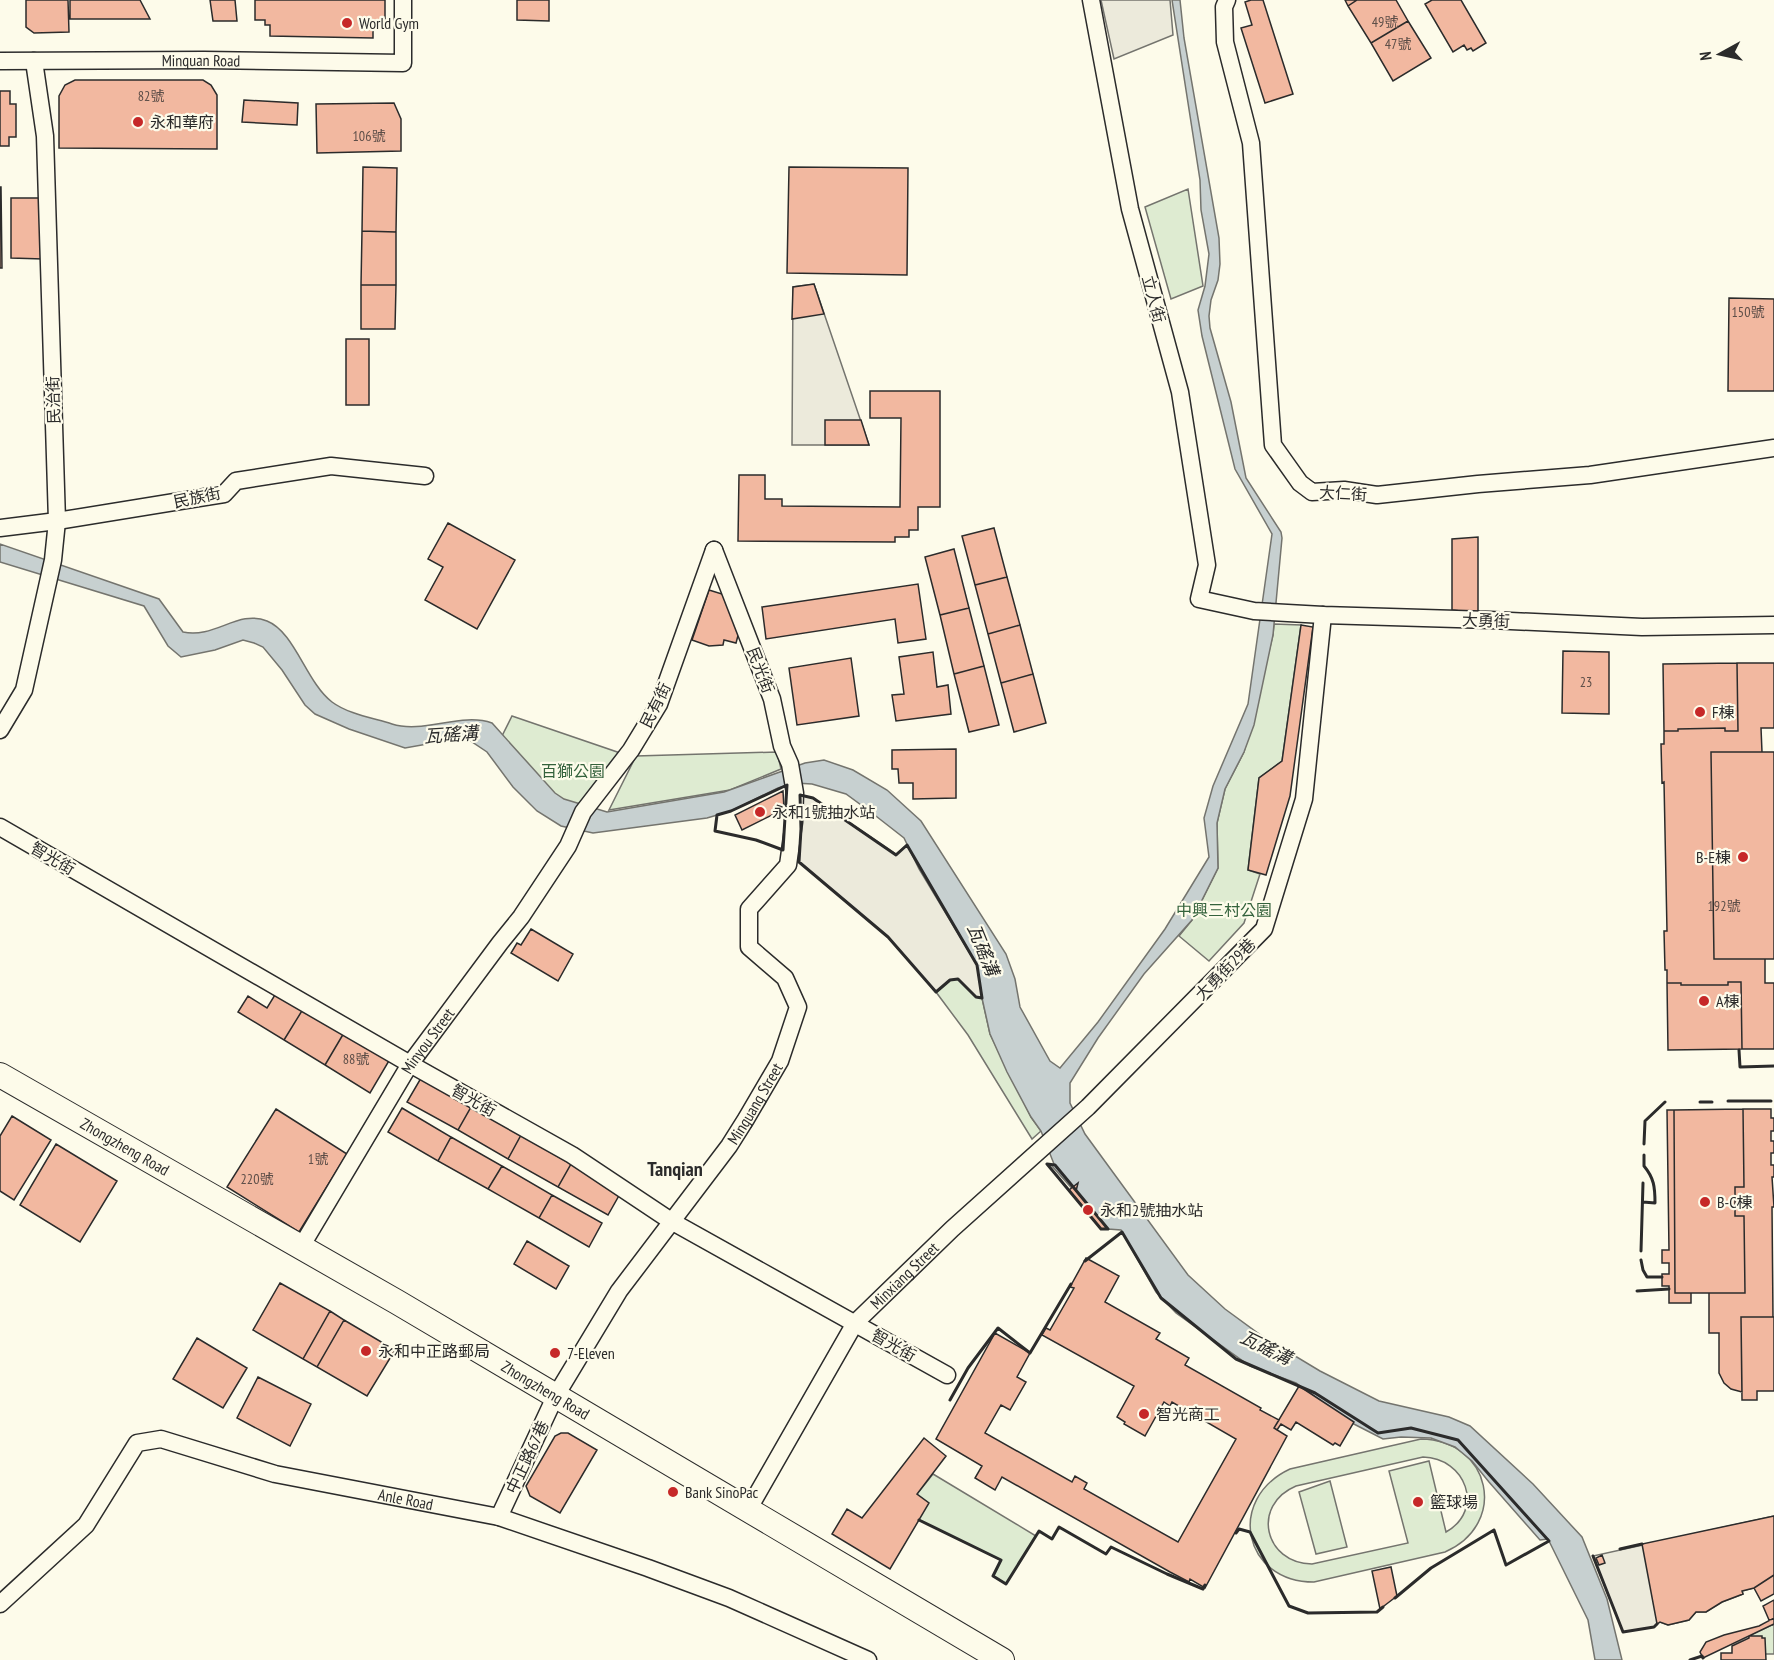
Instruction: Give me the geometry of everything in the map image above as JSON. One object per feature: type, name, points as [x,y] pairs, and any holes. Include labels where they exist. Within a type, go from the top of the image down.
[{"type":"street","name":"Minquan Road","points":[[0,61],[215,60],[403,63],[403,0]]},
{"type":"street","name":"立人街","points":[[1091,0],[1130,209],[1180,392],[1208,565],[1199,599]]},
{"type":"street","name":"大仁街","points":[[1227,0],[1224,7],[1225,42],[1251,143],[1273,445],[1300,483],[1312,492],[1344,490],[1377,495],[1590,475],[1774,448]]},
{"type":"street","name":"民治街","points":[[0,730],[24,690],[53,560],[57,521],[45,136],[34,61]]},
{"type":"street","name":"民族街","points":[[0,528],[224,494],[236,481],[331,466],[425,476]]},
{"type":"street","name":"民光街","points":[[714,549],[772,699],[782,746],[790,764],[795,793]]},
{"type":"street","name":"民有街","points":[[567,846],[583,812],[631,750],[659,704],[714,549]]},
{"type":"street","name":"大勇街","points":[[1199,599],[1254,611],[1323,615],[1642,627],[1774,625]]},
{"type":"street","name":"大勇街29巷","points":[[1032,1155],[1088,1107],[1263,929],[1304,800],[1323,615]]},
{"type":"street","name":"Minguang Street","points":[[555,1396],[619,1291],[729,1146],[780,1061],[798,1007],[785,978],[749,948],[749,909],[788,865],[794,822],[795,793]]},
{"type":"street","name":"智光街","points":[[0,827],[410,1065],[572,1155],[671,1221],[947,1375]]},
{"type":"street","name":"Minyou Street","points":[[301,1247],[410,1065],[500,943],[522,917],[567,846]]},
{"type":"street","name":"Zhongzheng Road","points":[[0,1075],[301,1247],[996,1658]]},
{"type":"street","name":"Minxiang Street","points":[[748,1510],[855,1323],[1032,1155]]},
{"type":"street","name":"中正路67巷","points":[[499,1518],[555,1396]]},
{"type":"street","name":"Anle Road","points":[[0,1604],[86,1525],[137,1443],[161,1438],[275,1474],[499,1518],[729,1598],[868,1660]]},
{"type":"green space","points":[[1188,189],[1203,286],[1171,299],[1145,207]]},
{"type":"green space","name":"中興三村公園","points":[[1274,624],[1301,625],[1282,761],[1259,778],[1248,870],[1260,874],[1244,923],[1209,961],[1179,936],[1192,920],[1218,868],[1217,823],[1225,789],[1244,752]]},
{"type":"green space","name":"百獅公園","points":[[512,716],[626,755],[584,817],[528,781],[498,744]]},
{"type":"green space","name":"百獅公園","points":[[777,752],[781,769],[730,790],[609,810],[636,756]]},
{"type":"green space","points":[[958,979],[976,997],[982,998],[990,1034],[1031,1117],[1041,1131],[1032,1139],[968,1035],[936,992],[950,980]]},
{"type":"green space","points":[[1421,1439],[1445,1443],[1463,1453],[1476,1468],[1483,1485],[1484,1504],[1478,1523],[1465,1539],[1445,1552],[1314,1582],[1290,1578],[1271,1569],[1258,1554],[1251,1537],[1251,1518],[1257,1499],[1270,1482],[1290,1469]],"holes":[[[1423,1457],[1438,1460],[1450,1466],[1459,1475],[1465,1487],[1467,1499],[1465,1511],[1458,1523],[1446,1532],[1429,1461],[1389,1471],[1408,1543],[1312,1564],[1296,1561],[1283,1554],[1274,1544],[1269,1532],[1269,1519],[1273,1506],[1282,1495],[1296,1486]]]},
{"type":"green space","points":[[933,1474],[1036,1536],[1006,1584],[993,1576],[1001,1560],[919,1520],[917,1494]]},
{"type":"green space","points":[[1330,1481],[1347,1547],[1316,1554],[1299,1492]]},
{"type":"green space","points":[[1774,1624],[1774,1654],[1765,1654],[1762,1638],[1749,1636]]},
{"type":"shaded area","points":[[1101,0],[1170,0],[1173,35],[1114,59]]},
{"type":"shaded area","points":[[814,284],[869,445],[792,445],[793,287]]},
{"type":"shaded area","points":[[800,795],[813,798],[896,854],[907,845],[977,965],[982,998],[976,997],[958,979],[950,980],[936,992],[888,937],[799,862]]},
{"type":"shaded area","points":[[1774,1516],[1754,1588],[1742,1591],[1743,1594],[1722,1602],[1706,1612],[1696,1612],[1689,1620],[1668,1625],[1660,1622],[1654,1627],[1623,1632],[1593,1556]]},
{"type":"water","name":"瓦磘溝","points":[[1172,0],[1180,0],[1184,38],[1219,238],[1220,264],[1218,280],[1211,300],[1210,328],[1231,402],[1246,478],[1281,532],[1282,538],[1273,635],[1254,725],[1244,752],[1225,789],[1217,823],[1218,868],[1192,920],[1144,974],[1098,1038],[1070,1083],[1070,1103],[1085,1134],[1188,1275],[1225,1309],[1262,1336],[1320,1371],[1379,1401],[1449,1417],[1470,1426],[1533,1484],[1582,1537],[1607,1599],[1622,1660],[1595,1660],[1588,1620],[1548,1539],[1540,1540],[1472,1461],[1455,1447],[1431,1438],[1383,1439],[1350,1422],[1296,1383],[1250,1366],[1176,1313],[1156,1292],[1121,1230],[1108,1229],[1052,1166],[1054,1164],[1041,1131],[1007,1072],[990,1034],[977,965],[919,869],[904,838],[846,794],[812,784],[795,783],[778,788],[731,811],[707,818],[593,833],[561,826],[537,811],[513,787],[487,752],[469,740],[461,738],[405,748],[349,729],[315,714],[305,705],[282,670],[263,647],[243,640],[215,650],[181,657],[168,646],[144,606],[0,562],[0,544],[159,599],[183,632],[206,632],[246,619],[256,618],[267,621],[285,635],[323,693],[345,710],[404,726],[417,727],[468,720],[492,723],[555,793],[564,799],[607,812],[724,792],[805,763],[824,760],[853,770],[887,790],[921,821],[1006,954],[1015,979],[1020,1007],[1050,1061],[1060,1068],[1098,1022],[1165,929],[1209,857],[1204,818],[1213,786],[1248,704],[1272,534],[1235,469],[1202,336],[1198,310],[1205,286],[1209,254]]},
{"type":"building","points":[[26,0],[68,0],[69,32],[34,33],[26,27]]},
{"type":"building","points":[[70,0],[140,0],[150,19],[70,19]]},
{"type":"building","points":[[210,0],[235,0],[237,21],[213,21]]},
{"type":"building","points":[[255,0],[385,0],[385,21],[373,21],[373,38],[270,36],[270,25],[265,25],[265,20],[255,20]]},
{"type":"building","points":[[517,0],[549,0],[549,21],[517,20]]},
{"type":"building","points":[[1263,0],[1293,94],[1265,103],[1241,28],[1252,25],[1245,2]]},
{"type":"building","points":[[1345,0],[1357,0],[1348,6]]},
{"type":"building","points":[[1357,0],[1396,0],[1408,21],[1371,43],[1348,6]]},
{"type":"building","points":[[1432,0],[1461,0],[1486,43],[1473,51],[1471,48],[1467,50],[1464,45],[1453,52],[1425,4]]},
{"type":"building","points":[[1408,21],[1431,58],[1393,81],[1371,43]]},
{"type":"building","name":"永和華府","points":[[75,80],[203,80],[211,85],[217,95],[217,149],[59,148],[59,96],[65,85]]},
{"type":"building","points":[[0,91],[10,91],[10,104],[16,104],[16,137],[9,137],[9,146],[0,146]]},
{"type":"building","points":[[244,100],[298,103],[297,125],[242,122]]},
{"type":"building","points":[[394,103],[401,119],[401,151],[317,153],[316,104]]},
{"type":"building","points":[[363,167],[397,168],[396,232],[362,231]]},
{"type":"building","points":[[789,167],[908,168],[907,275],[787,273]]},
{"type":"building","points":[[1,187],[2,268],[0,268]]},
{"type":"building","points":[[11,198],[43,198],[43,259],[11,258]]},
{"type":"building","points":[[362,231],[396,232],[396,285],[361,285]]},
{"type":"building","points":[[814,284],[824,314],[792,319],[793,287]]},
{"type":"building","points":[[361,285],[396,285],[395,329],[361,329]]},
{"type":"building","points":[[1729,298],[1774,299],[1774,391],[1728,391]]},
{"type":"building","points":[[346,339],[369,339],[369,405],[346,405]]},
{"type":"building","points":[[870,391],[940,391],[940,507],[918,507],[918,530],[909,530],[909,537],[895,537],[895,542],[738,541],[739,475],[765,475],[765,499],[782,499],[782,506],[900,507],[901,418],[870,418]]},
{"type":"building","points":[[825,420],[861,420],[869,445],[825,445]]},
{"type":"building","points":[[448,523],[515,560],[477,629],[425,600],[443,567],[428,559]]},
{"type":"building","points":[[994,528],[1007,577],[975,585],[962,536]]},
{"type":"building","points":[[1478,537],[1478,613],[1452,610],[1452,539]]},
{"type":"building","points":[[954,549],[969,608],[940,615],[925,557]]},
{"type":"building","points":[[1007,577],[1020,625],[988,634],[975,585]]},
{"type":"building","points":[[918,584],[926,639],[898,643],[895,619],[766,639],[762,607]]},
{"type":"building","points":[[709,590],[735,598],[743,617],[736,643],[724,640],[723,645],[709,646],[692,640]]},
{"type":"building","points":[[969,608],[984,666],[954,674],[940,615]]},
{"type":"building","points":[[1020,625],[1033,674],[1001,683],[988,634]]},
{"type":"building","points":[[1301,625],[1313,627],[1290,796],[1266,875],[1248,870],[1259,778],[1282,761]]},
{"type":"building","points":[[1563,651],[1609,652],[1609,714],[1562,713]]},
{"type":"building","points":[[933,652],[937,687],[948,685],[951,714],[896,721],[892,695],[904,694],[899,657]]},
{"type":"building","points":[[851,658],[859,716],[797,725],[789,668]]},
{"type":"building","name":"F棟","points":[[1737,663],[1738,731],[1725,731],[1725,728],[1664,731],[1663,664]]},
{"type":"building","points":[[1737,663],[1774,663],[1774,728],[1761,728],[1762,752],[1711,752],[1714,959],[1765,959],[1765,983],[1774,983],[1774,1049],[1742,1049],[1741,982],[1728,982],[1728,985],[1667,983],[1667,970],[1665,970],[1664,931],[1667,931],[1661,744],[1664,744],[1664,731],[1725,728],[1725,731],[1738,731]]},
{"type":"building","points":[[984,666],[999,725],[969,732],[954,674]]},
{"type":"building","points":[[1033,674],[1046,723],[1014,732],[1001,683]]},
{"type":"building","points":[[956,749],[956,798],[913,799],[913,783],[899,783],[898,769],[892,769],[892,750]]},
{"type":"building","name":"B-E棟","points":[[1711,752],[1774,752],[1774,959],[1714,959]]},
{"type":"building","name":"永和1號抽水站","points":[[783,791],[784,809],[742,830],[735,815]]},
{"type":"building","points":[[531,929],[573,954],[558,981],[511,953],[517,943],[521,945]]},
{"type":"building","name":"A棟","points":[[1728,982],[1741,982],[1742,1049],[1668,1050],[1667,983],[1728,985]]},
{"type":"building","points":[[281,985],[308,1001],[284,1040],[238,1012],[248,996],[267,1008]]},
{"type":"building","points":[[308,1001],[348,1026],[325,1065],[284,1040]]},
{"type":"building","points":[[348,1026],[393,1054],[370,1093],[325,1065]]},
{"type":"building","points":[[421,1078],[471,1107],[458,1130],[407,1102]]},
{"type":"building","points":[[471,1107],[521,1135],[508,1159],[458,1130]]},
{"type":"building","points":[[402,1108],[451,1137],[438,1161],[388,1132]]},
{"type":"building","points":[[276,1109],[347,1154],[299,1232],[227,1187]]},
{"type":"building","name":"B-C棟","points":[[1743,1109],[1744,1187],[1735,1187],[1735,1216],[1744,1216],[1745,1293],[1675,1293],[1674,1110]]},
{"type":"building","points":[[1743,1109],[1771,1109],[1771,1118],[1774,1118],[1771,1141],[1774,1141],[1774,1153],[1771,1153],[1771,1165],[1774,1165],[1774,1177],[1772,1177],[1774,1207],[1772,1207],[1773,1317],[1741,1317],[1742,1392],[1731,1389],[1724,1383],[1719,1373],[1719,1333],[1709,1333],[1709,1293],[1745,1293],[1744,1216],[1735,1216],[1735,1187],[1744,1187]]},
{"type":"building","points":[[1667,1110],[1674,1110],[1675,1293],[1691,1293],[1691,1303],[1669,1303],[1669,1286],[1662,1286],[1662,1274],[1669,1274],[1669,1263],[1662,1263],[1662,1250],[1669,1250]]},
{"type":"building","points":[[12,1116],[51,1140],[14,1200],[0,1191],[0,1136]]},
{"type":"building","points":[[521,1135],[571,1164],[558,1187],[508,1159]]},
{"type":"building","points":[[451,1137],[502,1166],[488,1189],[438,1161]]},
{"type":"building","points":[[56,1144],[117,1181],[80,1242],[20,1205]]},
{"type":"building","points":[[571,1164],[621,1192],[608,1215],[558,1187]]},
{"type":"building","points":[[502,1166],[552,1195],[539,1218],[488,1189]]},
{"type":"building","name":"永和2號抽水站","points":[[1078,1183],[1076,1191],[1108,1229],[1101,1229],[1069,1190]]},
{"type":"building","points":[[552,1195],[602,1223],[589,1247],[539,1218]]},
{"type":"building","points":[[527,1241],[569,1266],[556,1289],[514,1264]]},
{"type":"building","points":[[1086,1258],[1119,1276],[1105,1302],[1160,1333],[1156,1339],[1189,1358],[1185,1365],[1279,1420],[1274,1428],[1287,1436],[1205,1588],[1190,1579],[1189,1582],[1170,1572],[1002,1477],[995,1490],[975,1478],[982,1466],[936,1439],[995,1333],[1030,1353],[1017,1377],[1026,1382],[1010,1410],[1001,1405],[985,1433],[1072,1482],[1075,1476],[1087,1483],[1084,1489],[1178,1542],[1236,1439],[1172,1402],[1170,1406],[1164,1402],[1145,1436],[1124,1424],[1125,1422],[1117,1417],[1134,1386],[1042,1335],[1046,1328],[1050,1330],[1074,1288],[1070,1287]]},
{"type":"building","points":[[280,1283],[330,1311],[303,1359],[253,1330]]},
{"type":"building","points":[[330,1311],[344,1320],[317,1367],[303,1359]]},
{"type":"building","points":[[1741,1317],[1774,1317],[1774,1391],[1757,1391],[1757,1400],[1742,1400]]},
{"type":"building","points":[[344,1320],[395,1350],[367,1396],[317,1367]]},
{"type":"building","points":[[197,1338],[247,1368],[223,1408],[173,1379]]},
{"type":"building","points":[[258,1377],[311,1404],[290,1446],[237,1418]]},
{"type":"building","points":[[1299,1386],[1354,1422],[1340,1446],[1335,1443],[1333,1445],[1296,1422],[1291,1430],[1281,1424],[1277,1430],[1274,1428]]},
{"type":"building","points":[[568,1433],[597,1450],[560,1513],[530,1496],[526,1486],[555,1436]]},
{"type":"building","points":[[924,1438],[946,1456],[917,1494],[929,1503],[890,1569],[832,1534],[847,1509],[862,1518]]},
{"type":"building","points":[[1774,1516],[1774,1575],[1754,1588],[1742,1591],[1743,1594],[1722,1602],[1706,1612],[1696,1612],[1689,1620],[1668,1625],[1660,1622],[1657,1624],[1642,1544]]},
{"type":"building","points":[[1602,1555],[1605,1563],[1599,1565],[1596,1558]]},
{"type":"building","points":[[1391,1567],[1397,1596],[1380,1609],[1372,1571]]},
{"type":"building","points":[[1774,1575],[1774,1594],[1761,1601],[1754,1588]]},
{"type":"building","points":[[1774,1600],[1774,1619],[1769,1620],[1763,1606]]},
{"type":"building","points":[[1774,1618],[1774,1624],[1703,1658],[1700,1652],[1706,1642],[1759,1626]]},
{"type":"building","points":[[1749,1636],[1765,1638],[1766,1660],[1721,1660],[1721,1653],[1732,1653],[1732,1646]]},
{"type":"wall","points":[[787,785],[783,850],[756,840],[715,831],[717,815],[731,811],[787,785]]},
{"type":"wall","points":[[800,795],[813,798],[896,855],[907,845],[977,965],[982,998],[976,997],[958,979],[950,980],[936,992],[888,937],[799,862],[800,795]]},
{"type":"wall","points":[[1739,1050],[1740,1067],[1774,1066]]},
{"type":"wall","points":[[1728,1101],[1771,1101]]},
{"type":"wall","points":[[1644,1144],[1645,1121],[1665,1102]]},
{"type":"wall","points":[[1700,1102],[1712,1102]]},
{"type":"wall","points":[[1643,1202],[1655,1203],[1653,1183],[1644,1166],[1644,1155]]},
{"type":"wall","points":[[1047,1164],[1055,1165],[1108,1229],[1101,1229],[1047,1164]]},
{"type":"wall","points":[[1641,1251],[1643,1183]]},
{"type":"wall","points":[[1085,1261],[1122,1232],[1161,1298],[1236,1359],[1315,1393],[1378,1433],[1411,1428],[1458,1440],[1549,1541],[1506,1565],[1494,1530],[1431,1568],[1395,1598]]},
{"type":"wall","points":[[1641,1260],[1647,1277],[1662,1277]]},
{"type":"wall","points":[[950,1400],[968,1368],[998,1328],[1030,1353],[1071,1284]]},
{"type":"wall","points":[[1637,1291],[1669,1289]]},
{"type":"wall","points":[[919,1520],[1001,1560],[993,1576],[1006,1584],[1039,1531],[1052,1539],[1059,1527],[1106,1554],[1111,1547],[1203,1589],[1205,1585]]},
{"type":"wall","points":[[1236,1533],[1239,1529],[1250,1532],[1289,1606],[1308,1613],[1377,1612],[1383,1607]]},
{"type":"wall","points":[[1620,1549],[1642,1544]]},
{"type":"wall","points":[[1593,1556],[1623,1632],[1654,1627],[1657,1624]]},
{"type":"wall","points":[[1690,1660],[1702,1656],[1703,1658]]},
{"type":"place","name":"World Gym","points":[[347,23]]},
{"type":"place","name":"永和華府","points":[[138,122]]},
{"type":"place","name":"F棟","points":[[1700,712]]},
{"type":"place","name":"永和1號抽水站","points":[[760,812]]},
{"type":"place","name":"B-E棟","points":[[1743,857]]},
{"type":"place","name":"A棟","points":[[1704,1001]]},
{"type":"place","name":"B-C棟","points":[[1705,1202]]},
{"type":"place","name":"永和2號抽水站","points":[[1088,1210]]},
{"type":"place","name":"永和中正路郵局","points":[[366,1351]]},
{"type":"place","name":"7-Eleven","points":[[555,1353]]},
{"type":"place","name":"智光商工","points":[[1144,1414]]},
{"type":"place","name":"Bank SinoPac","points":[[673,1492]]},
{"type":"place","name":"籃球場","points":[[1418,1502]]},
{"type":"district","name":"Tanqian","points":[[675,1169]]}]
